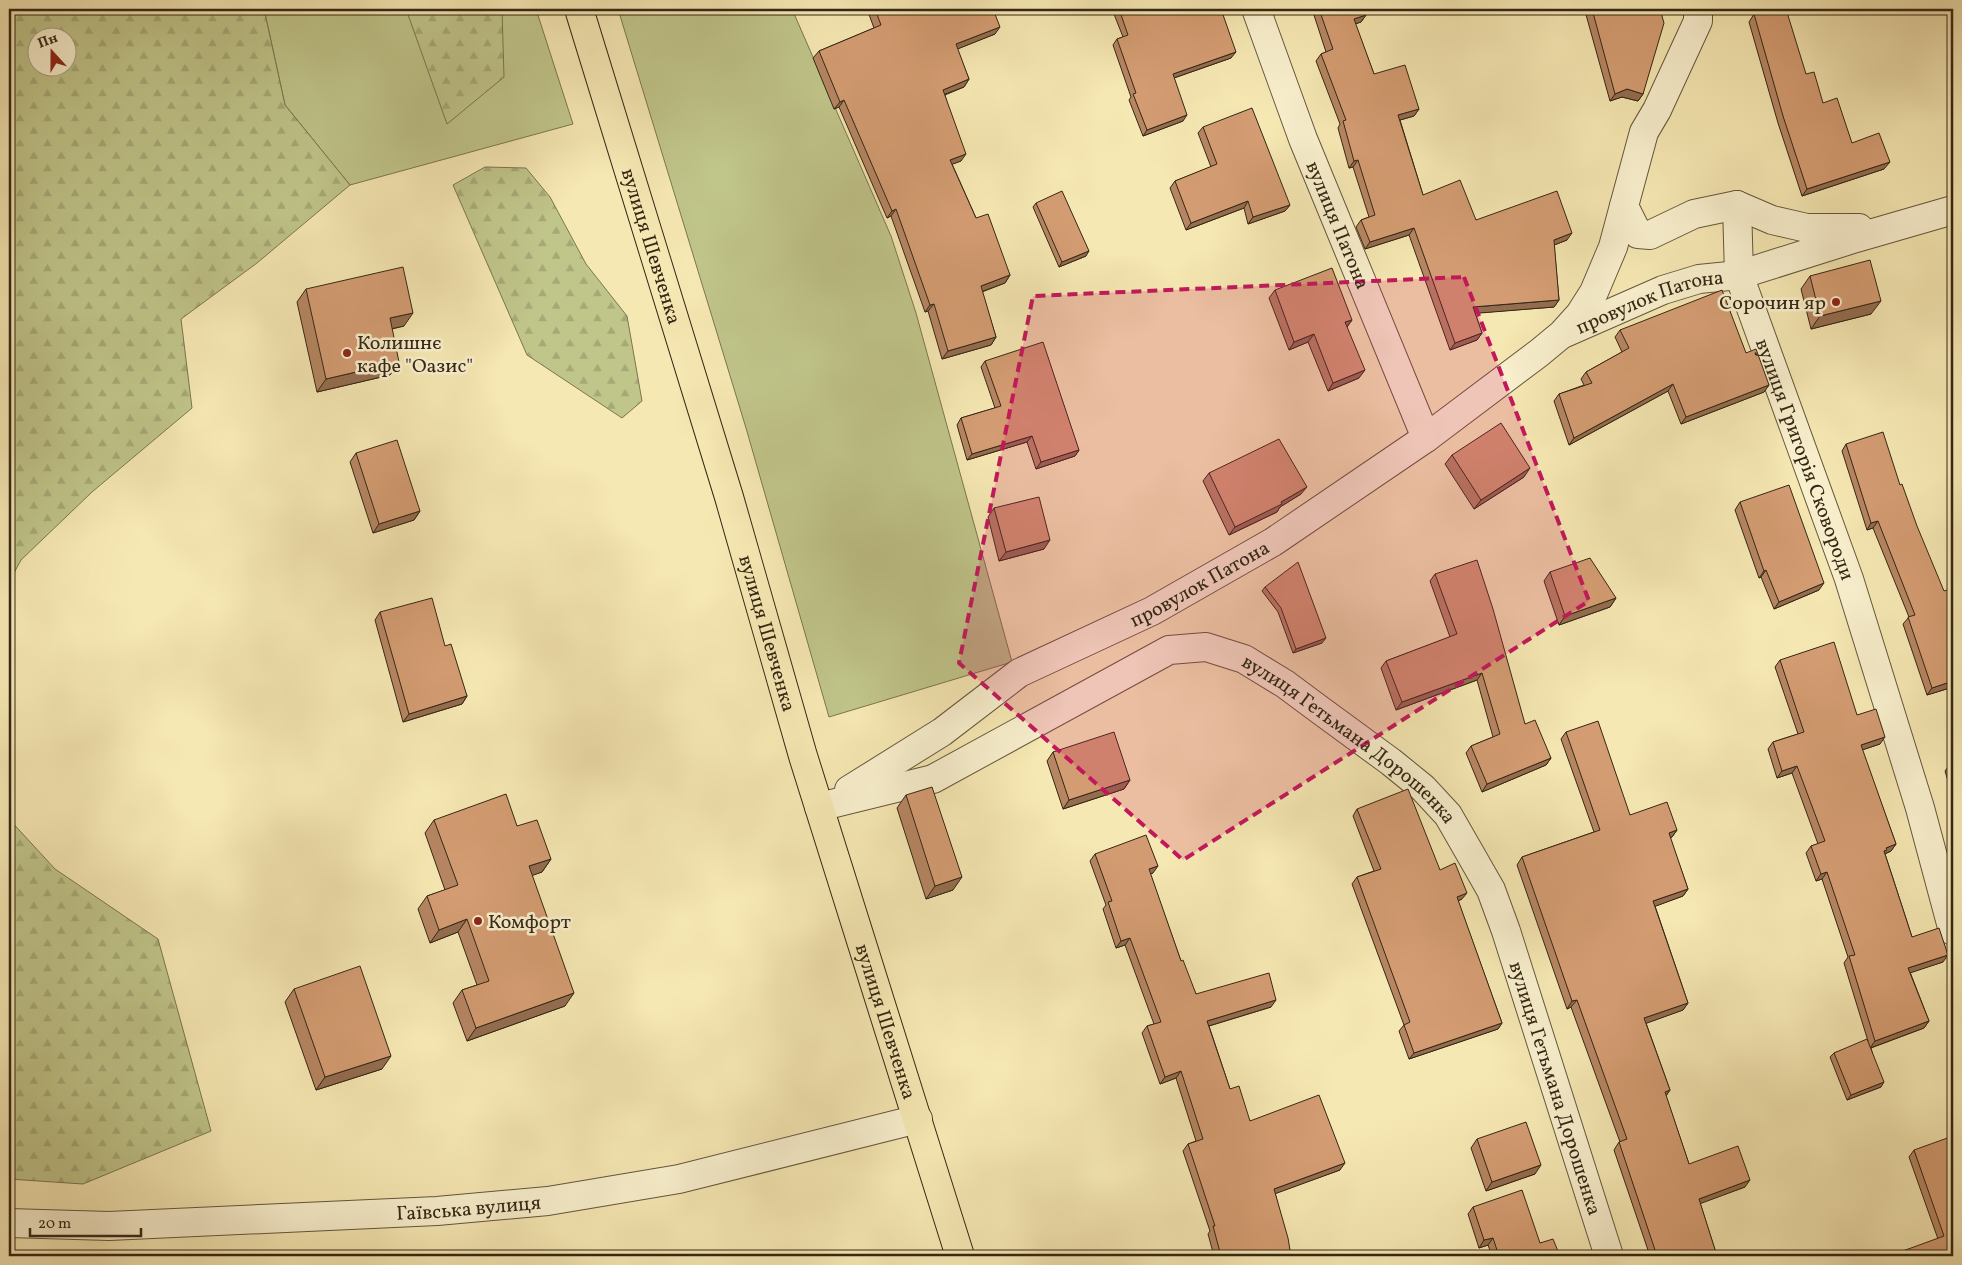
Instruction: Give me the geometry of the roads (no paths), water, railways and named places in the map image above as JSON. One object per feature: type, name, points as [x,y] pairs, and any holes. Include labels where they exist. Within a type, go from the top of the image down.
[{"type":"main road","name":"вулиця Шевченка","points":[[580,9],[729,498],[803,756],[960,1256]]},
{"type":"street","name":"вулиця Патона","points":[[1256,9],[1303,139],[1426,438]]},
{"type":"street","points":[[1698,9],[1698,21],[1657,110],[1644,132],[1624,206],[1638,234],[1650,235],[1694,214],[1737,205],[1772,220],[1808,228],[1859,228],[1925,218],[1953,210]]},
{"type":"street","name":"вулиця Григорія Сковороди","points":[[1737,205],[1739,274],[1849,579],[1920,808],[1953,931]]},
{"type":"street","name":"провулок Патона","points":[[819,807],[875,776],[942,732],[1019,673],[1152,611],[1273,542],[1426,438],[1562,334],[1580,314],[1594,292],[1613,247],[1624,206]]},
{"type":"street","name":"провулок Патона","points":[[1562,334],[1663,290],[1699,279],[1739,274],[1925,218]]},
{"type":"street","name":"вулиця Гетьмана Дорошенка","points":[[819,807],[933,779],[1169,650],[1206,647],[1244,659],[1284,684],[1391,762],[1423,788],[1448,815],[1494,898],[1609,1256]]},
{"type":"street","name":"Гаївська вулиця","points":[[9,1223],[110,1226],[437,1211],[548,1201],[679,1179],[918,1119]]},
{"type":"place","name":"Сорочин яр","points":[[1836,302]]},
{"type":"place","name":"Колишнє кафе \"Оазис\"","points":[[347,353]]},
{"type":"place","name":"Комфорт","points":[[478,921]]}]
